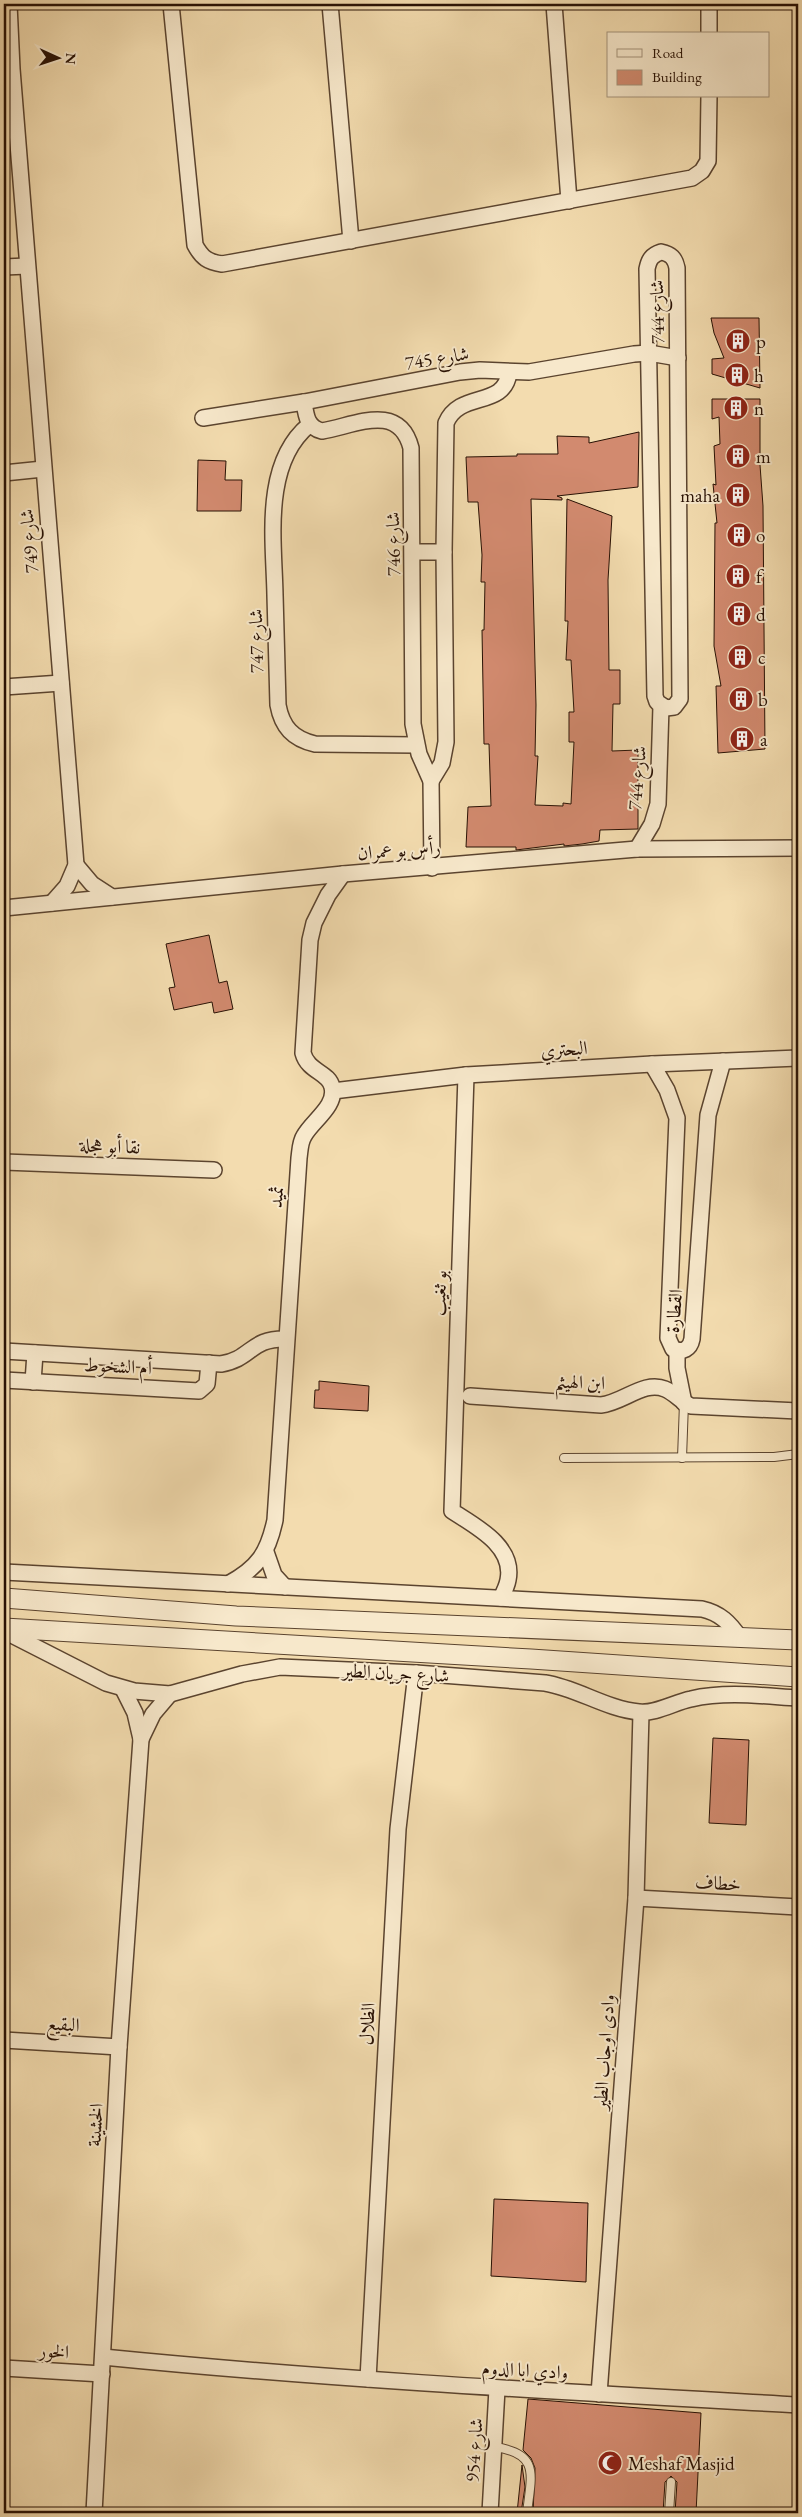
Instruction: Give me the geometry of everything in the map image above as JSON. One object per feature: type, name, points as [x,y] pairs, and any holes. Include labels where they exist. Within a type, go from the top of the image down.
[{"type":"street","name":"شارع 749","points":[[10,4],[8,71],[27,266],[76,865],[67,886],[52,903]]},
{"type":"street","points":[[171,4],[193,234],[200,256],[210,263],[222,264],[692,178],[697,175],[708,161],[709,98]]},
{"type":"street","points":[[330,4],[351,241]]},
{"type":"street","points":[[554,4],[569,201]]},
{"type":"street","points":[[709,4],[709,32]]},
{"type":"street","name":"شارع 744","points":[[637,849],[652,824],[658,804],[661,706],[655,696],[647,269],[649,261],[654,255],[661,252],[669,254],[675,260],[677,268],[680,699],[674,707],[661,706]]},
{"type":"street","points":[[4,267],[27,266]]},
{"type":"street","name":"شارع 745","points":[[203,418],[304,402],[460,372],[480,370],[509,373],[529,372],[649,353],[678,358]]},
{"type":"street","name":"شارع 746","points":[[431,781],[442,763],[446,742],[444,552],[446,423],[455,409],[463,404],[500,392],[508,380],[509,373]]},
{"type":"street","points":[[304,402],[309,425]]},
{"type":"street","name":"شارع 746","points":[[309,425],[322,431],[374,419],[385,419],[403,429],[411,448],[413,724],[416,744],[431,781],[432,868]]},
{"type":"street","name":"شارع 747","points":[[309,425],[301,432],[289,449],[275,496],[277,696],[280,717],[285,728],[304,741],[315,744],[416,744]]},
{"type":"street","points":[[4,473],[43,469]]},
{"type":"street","points":[[413,552],[444,552]]},
{"type":"street","points":[[4,687],[61,683]]},
{"type":"street","name":"رأس بو عمران","points":[[6,912],[52,903],[112,897],[343,874],[432,868],[637,849],[798,848]]},
{"type":"street","points":[[76,865],[92,884],[112,897]]},
{"type":"street","points":[[333,1091],[330,1080],[306,1062],[303,1048],[310,940],[314,923],[328,895],[343,874]]},
{"type":"street","name":"البحتري","points":[[333,1091],[466,1075],[723,1060],[798,1058]]},
{"type":"street","name":"القطارة","points":[[652,1064],[667,1090],[677,1118],[668,1338],[670,1346],[677,1350],[687,1348],[692,1339],[708,1115],[723,1060]]},
{"type":"street","name":"بو ثغيب","points":[[466,1075],[452,1511],[495,1542],[506,1558],[509,1578],[502,1598]]},
{"type":"street","name":"ثميد","points":[[228,1584],[249,1570],[266,1552],[275,1520],[300,1148],[304,1135],[330,1102],[333,1091]]},
{"type":"street","name":"نقا أبو هجلة","points":[[4,1162],[214,1170]]},
{"type":"street","name":"أم الشخوط","points":[[4,1351],[158,1362],[209,1363],[229,1362],[243,1356],[260,1342],[269,1338],[286,1338]]},
{"type":"street","points":[[677,1350],[677,1368],[684,1403]]},
{"type":"street","points":[[33,1382],[35,1353]]},
{"type":"street","points":[[157,1389],[158,1362]]},
{"type":"street","name":"أم الشخوط","points":[[4,1380],[199,1391],[207,1384],[209,1363]]},
{"type":"street","name":"ابن الهيثم","points":[[470,1396],[601,1405],[618,1402],[640,1390],[659,1387],[691,1406],[798,1411]]},
{"type":"street","points":[[266,1552],[274,1575],[285,1587]]},
{"type":"street","points":[[4,1572],[702,1608],[719,1615],[733,1627],[740,1638]]},
{"type":"street","points":[[4,1598],[236,1616],[798,1640]]},
{"type":"street","name":"شارع جريان الطير","points":[[4,1630],[521,1658],[798,1677]]},
{"type":"street","name":"شارع جريان الطير","points":[[4,1630],[86,1674],[123,1689],[170,1694],[242,1674],[280,1667],[416,1673],[562,1685],[641,1713]]},
{"type":"street","name":"الظلال","points":[[368,2379],[399,1812],[416,1673]]},
{"type":"street","name":"الخشينة","points":[[94,2513],[119,2047],[141,1739],[134,1713],[123,1689]]},
{"type":"street","name":"الخشينة","points":[[141,1739],[153,1714],[170,1694]]},
{"type":"street","points":[[641,1713],[692,1698],[716,1696],[798,1698]]},
{"type":"street","name":"وادى اوجاب الطير","points":[[599,2394],[636,1898],[641,1713]]},
{"type":"street","name":"خطاف","points":[[636,1898],[798,1907]]},
{"type":"street","name":"البقيع","points":[[4,2040],[119,2047]]},
{"type":"street","name":"وادي ابا الدوم","points":[[102,2357],[249,2372],[497,2389],[798,2405]]},
{"type":"street","name":"الخور","points":[[4,2368],[102,2374]]},
{"type":"street","name":"شارع 954","points":[[490,2513],[497,2389]]},
{"type":"lane","points":[[682,1458],[684,1403]]},
{"type":"lane","points":[[564,1458],[774,1458],[798,1454]]},
{"type":"lane","points":[[494,2447],[511,2450],[525,2459],[531,2470],[527,2513]]},
{"type":"lane","points":[[669,2513],[671,2482]]},
{"type":"building","points":[[711,318],[759,318],[760,388],[712,374],[712,359],[724,358],[714,333]]},
{"type":"building","points":[[712,399],[760,399],[760,465],[763,506],[765,749],[718,753],[716,686],[721,686],[714,646],[715,523],[717,523],[713,484],[716,485],[714,446],[720,444],[719,417],[712,419]]},
{"type":"building","points":[[639,432],[638,487],[557,496],[562,498],[562,500],[531,499],[536,705],[535,756],[538,756],[535,805],[563,806],[563,803],[571,804],[574,742],[569,742],[569,712],[574,712],[571,660],[566,660],[568,621],[565,621],[567,499],[612,516],[608,580],[609,670],[620,670],[620,704],[613,704],[612,751],[638,750],[638,829],[600,830],[599,841],[564,846],[564,844],[516,850],[516,847],[466,847],[468,807],[491,806],[489,744],[484,744],[482,630],[484,630],[485,582],[481,582],[482,555],[478,502],[468,502],[466,457],[558,454],[557,436],[589,437],[589,443]]},
{"type":"building","points":[[198,460],[226,461],[225,480],[242,480],[241,511],[197,511]]},
{"type":"building","points":[[209,935],[219,983],[227,981],[233,1009],[214,1013],[212,1002],[174,1010],[169,988],[175,987],[166,944]]},
{"type":"building","points":[[319,1381],[369,1386],[368,1411],[314,1408],[315,1390],[319,1390]]},
{"type":"building","points":[[713,1738],[749,1740],[746,1825],[709,1823]]},
{"type":"building","points":[[494,2199],[588,2203],[586,2282],[491,2276]]},
{"type":"building","name":"Meshaf Masjid","points":[[528,2399],[701,2413],[696,2513],[675,2513],[677,2482],[671,2476],[665,2482],[663,2513],[533,2513],[535,2468],[531,2458],[523,2450]]},
{"type":"building","points":[[522,2465],[525,2487],[521,2513],[517,2513]]},
{"type":"place","name":"p","points":[[738,341]]},
{"type":"place","name":"h","points":[[737,375]]},
{"type":"place","name":"n","points":[[736,408]]},
{"type":"place","name":"m","points":[[738,456]]},
{"type":"place","name":"maha","points":[[738,495]]},
{"type":"place","name":"o","points":[[739,535]]},
{"type":"place","name":"f","points":[[738,576]]},
{"type":"place","name":"d","points":[[739,614]]},
{"type":"place","name":"c","points":[[740,657]]},
{"type":"place","name":"b","points":[[741,699]]},
{"type":"place","name":"a","points":[[742,739]]},
{"type":"place","name":"Meshaf Masjid","points":[[610,2463]]}]
